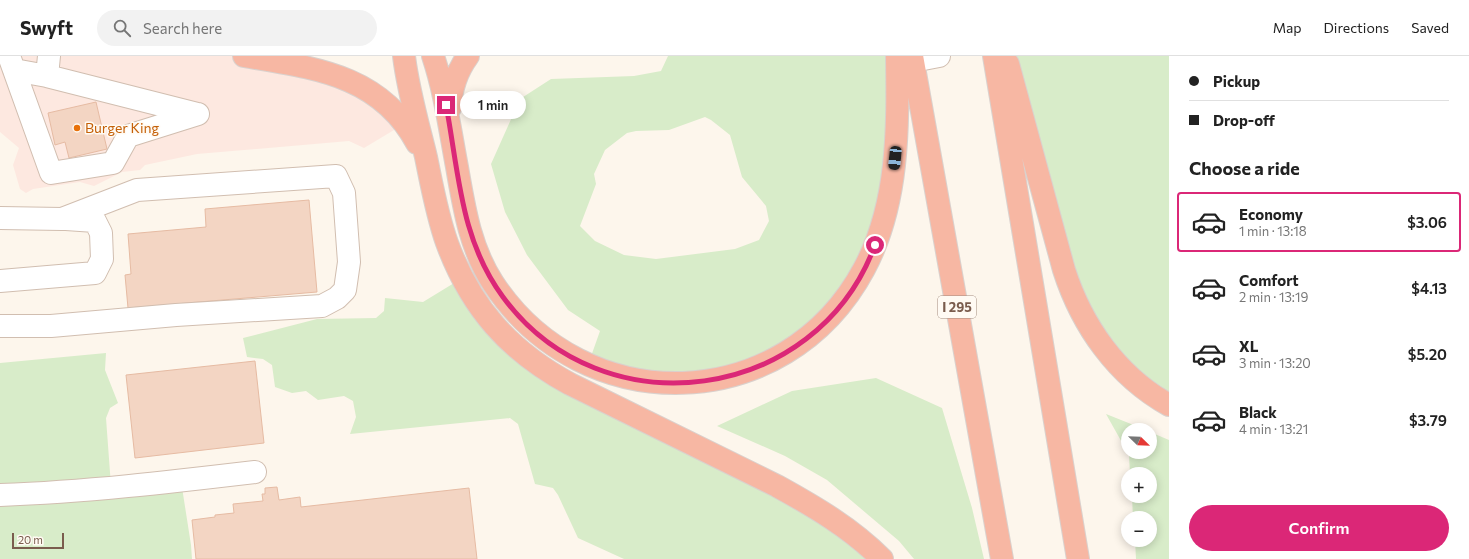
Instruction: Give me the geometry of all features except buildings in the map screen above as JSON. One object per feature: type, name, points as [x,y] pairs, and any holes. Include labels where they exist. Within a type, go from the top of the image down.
[{"type":"highway","points":[[244,56],[328,72],[350,80],[370,91],[388,105],[405,123],[418,146],[431,181]]},
{"type":"highway","points":[[404,56],[411,95],[447,241],[471,294],[498,330],[525,355],[550,374],[759,477],[807,503],[835,520],[882,559]]},
{"type":"highway","points":[[433,56],[450,129],[466,218],[474,244],[492,282],[515,313],[547,342],[570,356],[600,370],[646,381],[676,383],[705,381],[748,371],[765,364],[790,350],[811,335],[837,310],[865,268],[878,236],[891,185],[907,58]]},
{"type":"highway","points":[[450,129],[450,105],[453,88],[461,67],[468,56]]},
{"type":"highway","points":[[994,56],[1078,559]]},
{"type":"highway","points":[[1006,56],[1064,270],[1073,296],[1088,326],[1117,364],[1141,387],[1157,399],[1169,405]]},
{"type":"highway","name":"I 295","points":[[907,58],[1002,559]]},
{"type":"lane","points":[[907,58],[939,56]]},
{"type":"lane","points":[[12,63],[48,66],[198,114],[128,136],[113,163],[51,173],[12,63]]},
{"type":"lane","points":[[0,326],[51,326],[176,314],[322,306],[337,298],[345,290],[349,262],[344,193],[336,176],[137,190],[62,219]]},
{"type":"lane","points":[[0,281],[95,273],[102,259],[101,233],[95,221],[1,215]]},
{"type":"lane","points":[[0,496],[112,488],[254,472]]},
{"type":"shaded area","points":[[0,56],[287,56],[360,84],[399,127],[364,148],[349,141],[197,154],[145,165],[140,170],[122,172],[94,186],[80,182],[33,189],[26,193],[20,189],[13,165],[19,148],[0,132]]},
{"type":"green space","points":[[668,56],[896,56],[876,229],[846,292],[800,338],[691,381],[589,362],[600,331],[568,310],[527,255],[505,212],[491,164],[520,99],[551,79],[634,76],[661,71]],"holes":[[[705,117],[730,135],[742,177],[766,206],[769,221],[759,240],[735,249],[656,259],[624,255],[595,241],[580,226],[596,184],[594,174],[605,150],[627,133],[636,131],[669,130]]]},
{"type":"green space","points":[[1013,56],[1169,56],[1169,404],[1082,318]]},
{"type":"green space","points":[[459,280],[501,338],[765,480],[878,559],[624,559],[578,538],[558,495],[553,488],[535,484],[518,424],[510,418],[350,434],[356,417],[353,401],[344,396],[318,400],[306,391],[292,393],[275,387],[272,365],[263,359],[247,357],[243,338],[317,319],[376,318],[384,311],[385,298],[423,302]]},
{"type":"green space","points":[[106,353],[105,370],[118,403],[110,408],[106,418],[111,486],[181,481],[192,559],[0,559],[0,363]]},
{"type":"green space","points":[[876,378],[942,408],[972,508],[984,559],[914,559],[899,541],[827,480],[785,456],[717,426],[792,391]]},
{"type":"green space","points":[[1106,414],[1128,423],[1121,423],[1121,441]]},
{"type":"green space","points":[[1157,435],[1169,440],[1169,559],[1136,559],[1135,547],[1157,547],[1157,511],[1133,511],[1132,503],[1157,503],[1157,467],[1130,467],[1129,459],[1157,459]]},
{"type":"place","name":"Burger King","points":[[77,128]]},
{"type":"route","points":[[446,105],[470,234],[492,282],[515,313],[547,342],[564,353],[600,370],[631,379],[661,383],[690,383],[718,379],[748,371],[765,364],[795,347],[811,335],[837,310],[865,268],[875,245]]}]
